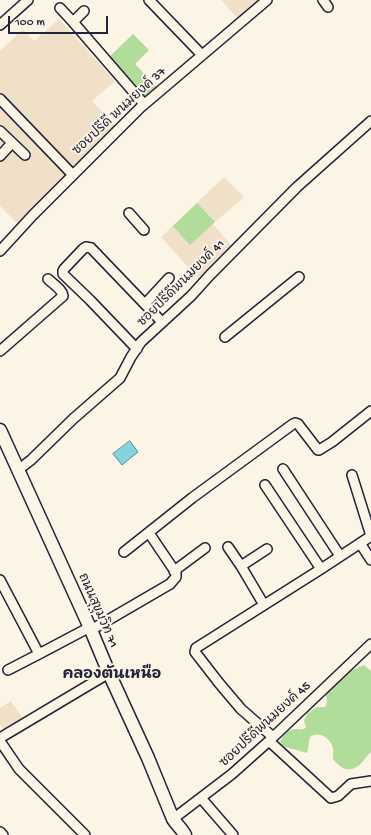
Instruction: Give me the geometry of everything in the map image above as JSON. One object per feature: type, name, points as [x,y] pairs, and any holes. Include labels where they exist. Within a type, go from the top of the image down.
[{"type":"main road","name":"ถนนสุขุมวิท 71","points":[[0,430],[148,758],[175,828],[183,831],[185,835]]},
{"type":"main road","points":[[175,828],[186,826],[190,835]]},
{"type":"street","points":[[0,25],[28,0]]},
{"type":"street","points":[[149,0],[202,55]]},
{"type":"street","name":"ซอยปรีดี พนมยงค์ 37","points":[[0,251],[144,104],[267,0]]},
{"type":"street","points":[[60,8],[144,104]]},
{"type":"street","points":[[73,22],[84,11]]},
{"type":"street","points":[[0,99],[73,175]]},
{"type":"street","name":"ซอยปรีดีพนมยงค์ 41","points":[[18,470],[31,460],[73,419],[120,378],[141,342],[191,296],[297,187],[371,121]]},
{"type":"street","points":[[0,131],[25,156]]},
{"type":"street","points":[[0,156],[12,143]]},
{"type":"street","points":[[129,213],[144,230]]},
{"type":"street","points":[[137,348],[64,274],[63,271],[83,248],[91,248],[162,322]]},
{"type":"street","points":[[145,304],[169,278]]},
{"type":"street","points":[[225,337],[299,278]]},
{"type":"street","points":[[0,351],[63,296],[62,292],[48,279]]},
{"type":"street","points":[[124,552],[192,498],[293,424],[298,424],[318,450],[332,442],[371,411]]},
{"type":"street","points":[[283,469],[340,556]]},
{"type":"street","points":[[352,475],[371,536],[196,648],[195,651],[241,709],[331,798],[338,796],[351,784],[371,782]]},
{"type":"street","points":[[265,485],[321,569]]},
{"type":"street","points":[[8,670],[90,629],[170,584],[176,577],[174,571],[149,533]]},
{"type":"street","points":[[360,543],[371,560]]},
{"type":"street","points":[[228,547],[264,605]]},
{"type":"street","points":[[174,571],[205,548]]},
{"type":"street","points":[[241,566],[267,549]]},
{"type":"street","points":[[0,580],[39,654]]},
{"type":"street","name":"ซอยปรีดีพนมยงค์ 45","points":[[175,828],[201,798],[232,774],[271,739],[371,644]]},
{"type":"street","points":[[85,835],[20,769],[1,737],[109,674]]},
{"type":"street","points":[[201,798],[233,835]]},
{"type":"street","points":[[0,832],[3,835]]},
{"type":"shaded area","points":[[221,0],[267,0],[241,22]]},
{"type":"shaded area","points":[[59,19],[115,81],[92,101],[116,127],[19,225],[0,206],[0,51],[23,29],[34,41]]},
{"type":"shaded area","points":[[224,177],[244,197],[213,224],[233,247],[199,279],[161,237]]},
{"type":"shaded area","points":[[11,701],[24,720],[5,732],[0,725],[0,708]]},
{"type":"green space","points":[[133,34],[149,50],[135,64],[157,87],[146,97],[108,58]]},
{"type":"green space","points":[[197,203],[215,222],[190,245],[173,226]]},
{"type":"green space","points":[[364,665],[371,671],[371,752],[358,766],[347,769],[338,765],[333,759],[332,745],[325,737],[319,735],[313,735],[310,737],[307,753],[283,746],[280,742],[286,733],[290,730],[306,728],[304,720],[308,713],[317,707],[325,707],[327,702],[326,695],[334,686],[348,673]]},
{"type":"water","points":[[130,441],[138,452],[122,465],[113,454]]},
{"type":"district","name":"คลองตันเหนือ","points":[[112,676]]}]
